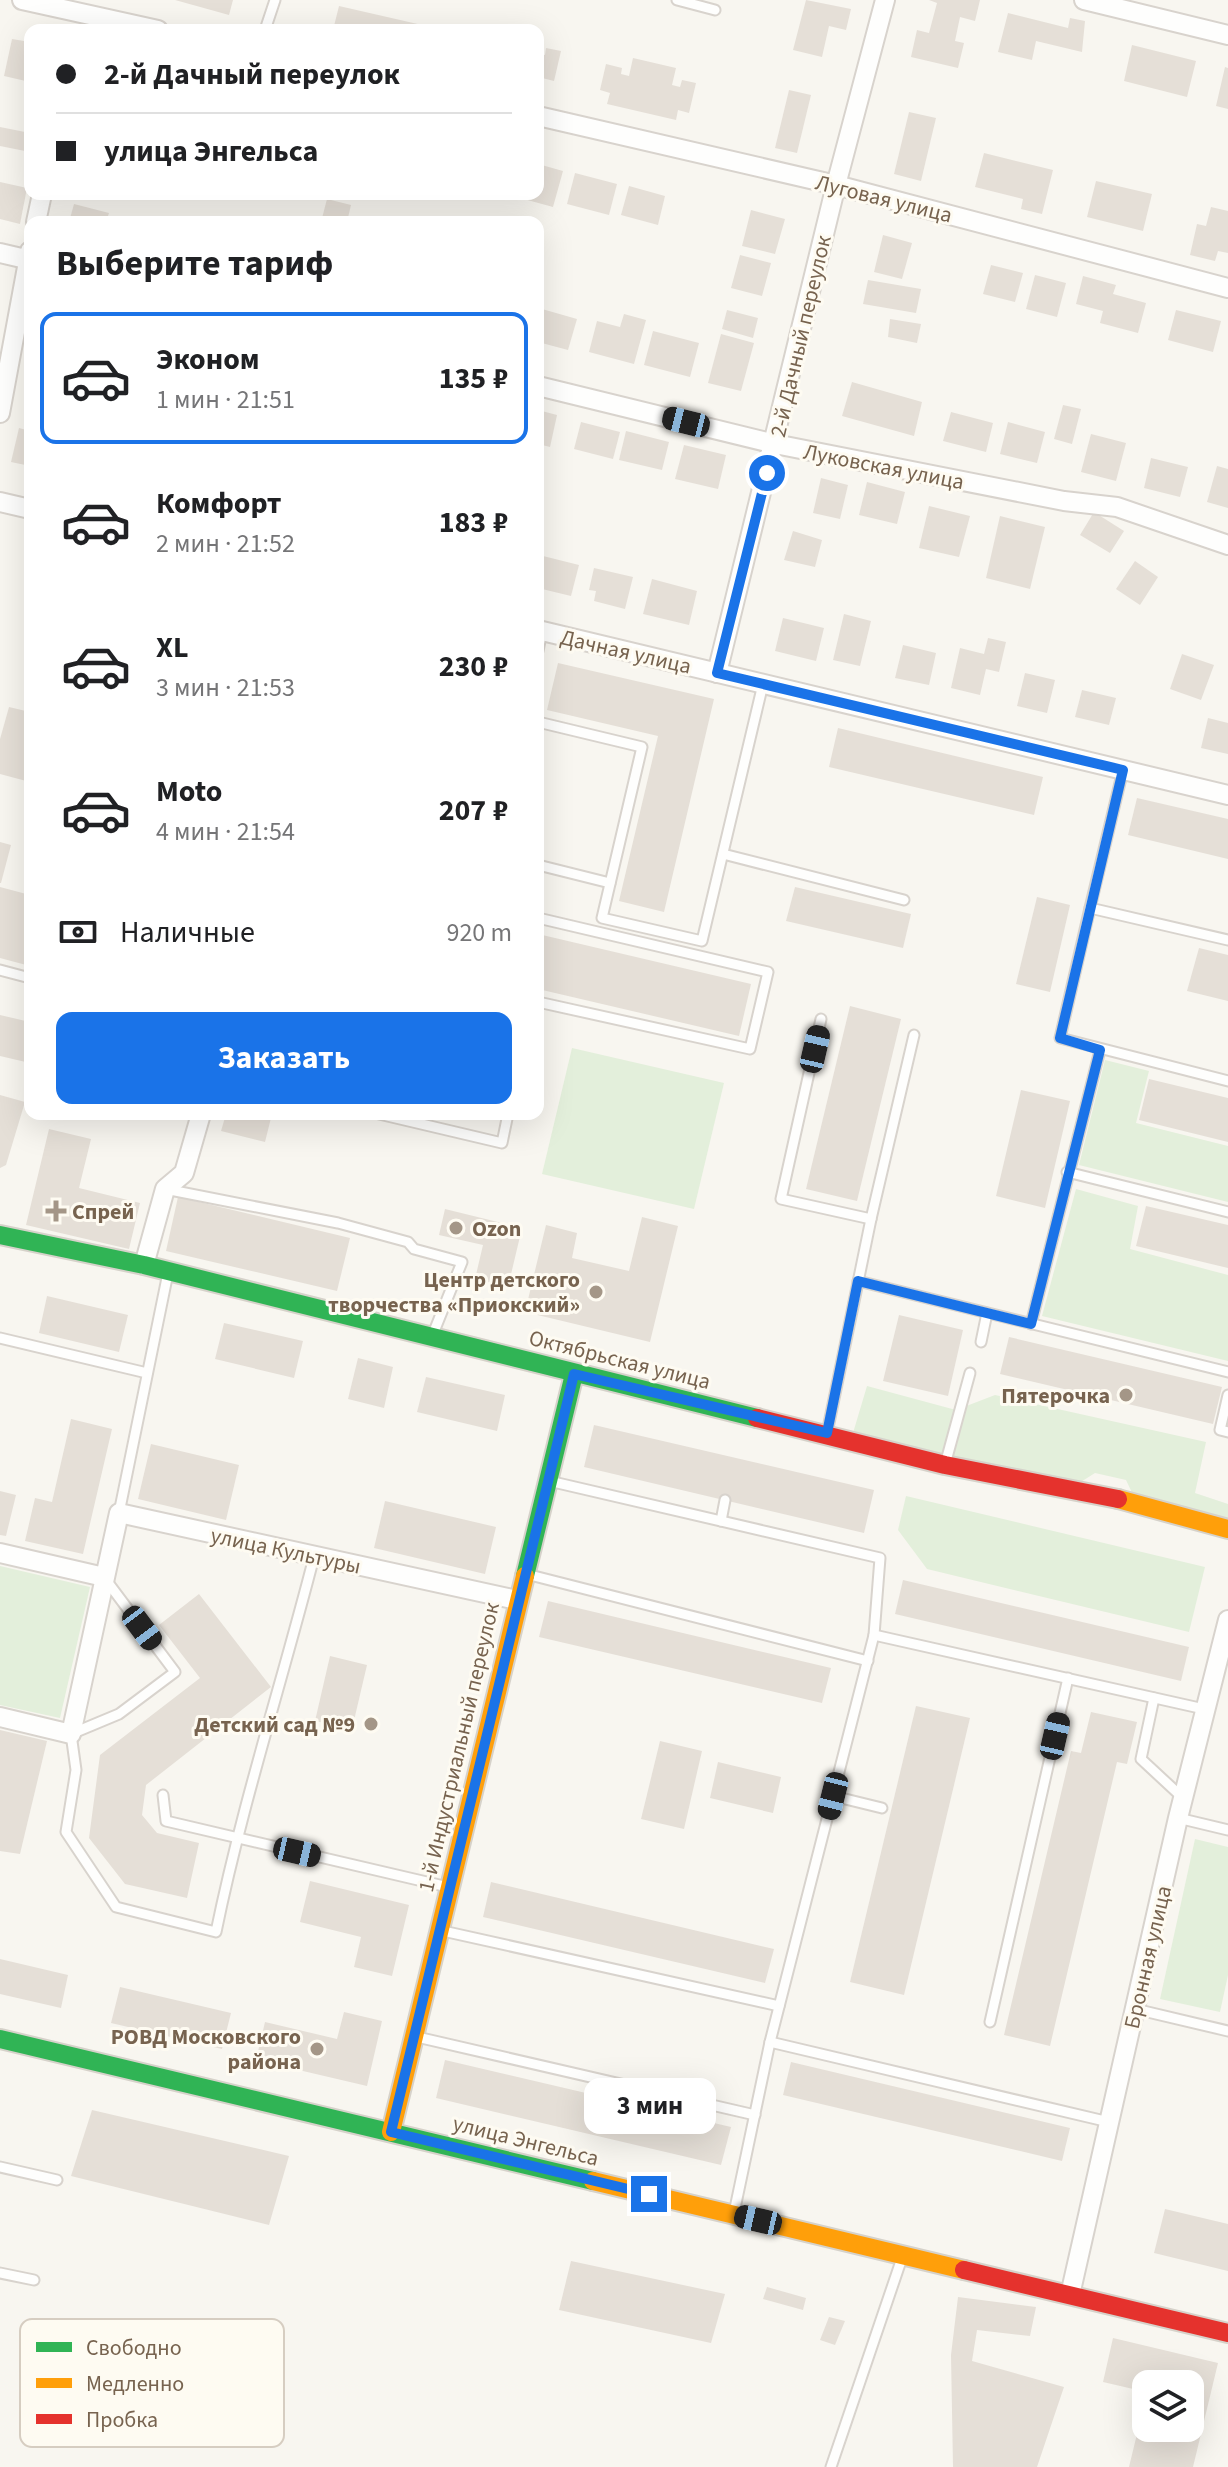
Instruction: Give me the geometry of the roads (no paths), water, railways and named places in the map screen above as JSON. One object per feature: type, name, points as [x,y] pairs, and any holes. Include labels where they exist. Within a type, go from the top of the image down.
[{"type":"street","points":[[22,0],[77,22],[97,24]]},
{"type":"street","name":"2-й Дачный переулок","points":[[717,673],[836,185],[885,0]]},
{"type":"street","points":[[1084,0],[1228,35]]},
{"type":"street","name":"Луговая улица","points":[[544,117],[836,185],[1228,288]]},
{"type":"street","points":[[0,253],[24,256]]},
{"type":"street","points":[[0,413],[24,284]]},
{"type":"street","name":"Луковская улица","points":[[544,387],[775,444],[1064,501],[1117,507],[1228,545]]},
{"type":"street","points":[[0,502],[24,508]]},
{"type":"street","name":"Дачная улица","points":[[544,632],[1228,795]]},
{"type":"street","points":[[144,1265],[165,1189],[184,1173],[199,1120]]},
{"type":"street","name":"Октябрьская улица","points":[[0,1235],[144,1265],[574,1374],[827,1433],[945,1465],[1105,1496],[1228,1529]]},
{"type":"street","name":"1-й Индустриальный переулок","points":[[391,2132],[574,1374]]},
{"type":"street","points":[[0,1717],[71,1734],[119,1513]]},
{"type":"street","name":"улица Культуры","points":[[119,1513],[517,1600]]},
{"type":"street","points":[[0,1553],[104,1577]]},
{"type":"street","name":"Бронная улица","points":[[1070,2295],[1178,1818],[1228,1620]]},
{"type":"street","name":"улица Энгельса","points":[[0,2039],[370,2132],[391,2132],[1228,2333]]},
{"type":"lane","points":[[267,24],[275,0]]},
{"type":"lane","points":[[677,0],[715,10]]},
{"type":"lane","points":[[544,723],[642,747],[602,918],[702,941],[763,684]]},
{"type":"lane","points":[[1123,770],[1060,1038],[1228,1081]]},
{"type":"lane","points":[[723,854],[904,900]]},
{"type":"lane","points":[[544,866],[610,883]]},
{"type":"lane","points":[[1090,908],[1228,940]]},
{"type":"lane","points":[[544,919],[768,972],[750,1049],[544,1003]]},
{"type":"lane","points":[[0,970],[24,976]]},
{"type":"lane","points":[[821,1019],[781,1199],[871,1219]]},
{"type":"lane","points":[[827,1433],[871,1219],[914,1035]]},
{"type":"lane","points":[[1031,1324],[1100,1050]]},
{"type":"lane","points":[[404,1120],[502,1143],[507,1120]]},
{"type":"lane","points":[[1067,1172],[1228,1212]]},
{"type":"lane","points":[[165,1189],[338,1223],[408,1242],[414,1249],[462,1262],[432,1337]]},
{"type":"lane","points":[[119,1513],[168,1272]]},
{"type":"lane","points":[[858,1281],[1228,1372]]},
{"type":"lane","points":[[981,1342],[987,1313]]},
{"type":"lane","points":[[0,1338],[147,1373]]},
{"type":"lane","points":[[945,1465],[970,1373]]},
{"type":"lane","points":[[1228,1395],[1220,1430],[1228,1432]]},
{"type":"lane","points":[[546,1480],[880,1558],[874,1635],[770,2042],[733,2215]]},
{"type":"lane","points":[[721,1521],[725,1500]]},
{"type":"lane","points":[[104,1577],[175,1672],[119,1714],[71,1734],[76,1770],[66,1832],[116,1907],[216,1932],[236,1838],[280,1691],[314,1557]]},
{"type":"lane","points":[[524,1573],[868,1661]]},
{"type":"lane","points":[[874,1635],[1204,1709]]},
{"type":"lane","points":[[990,2022],[1068,1678]]},
{"type":"lane","points":[[1154,1698],[1141,1759],[1183,1798]]},
{"type":"lane","points":[[163,1795],[166,1821],[449,1887]]},
{"type":"lane","points":[[833,1796],[882,1808]]},
{"type":"lane","points":[[1178,1818],[1228,1830]]},
{"type":"lane","points":[[439,1930],[779,2006]]},
{"type":"lane","points":[[1135,2009],[1228,2031]]},
{"type":"lane","points":[[414,2036],[755,2115]]},
{"type":"lane","points":[[770,2042],[1109,2122]]},
{"type":"lane","points":[[0,2167],[57,2180]]},
{"type":"lane","points":[[831,2467],[903,2254]]},
{"type":"lane","points":[[0,2273],[34,2280]]},
{"type":"place","name":"Спрей","points":[[56,1211]]},
{"type":"place","name":"Ozon","points":[[456,1228]]},
{"type":"place","name":"Центр детского творчества «Приокский»","points":[[596,1292]]},
{"type":"place","name":"Пятерочка","points":[[1126,1395]]},
{"type":"place","name":"Детский сад №9","points":[[371,1724]]},
{"type":"place","name":"РОВД Московского района","points":[[317,2049]]}]
